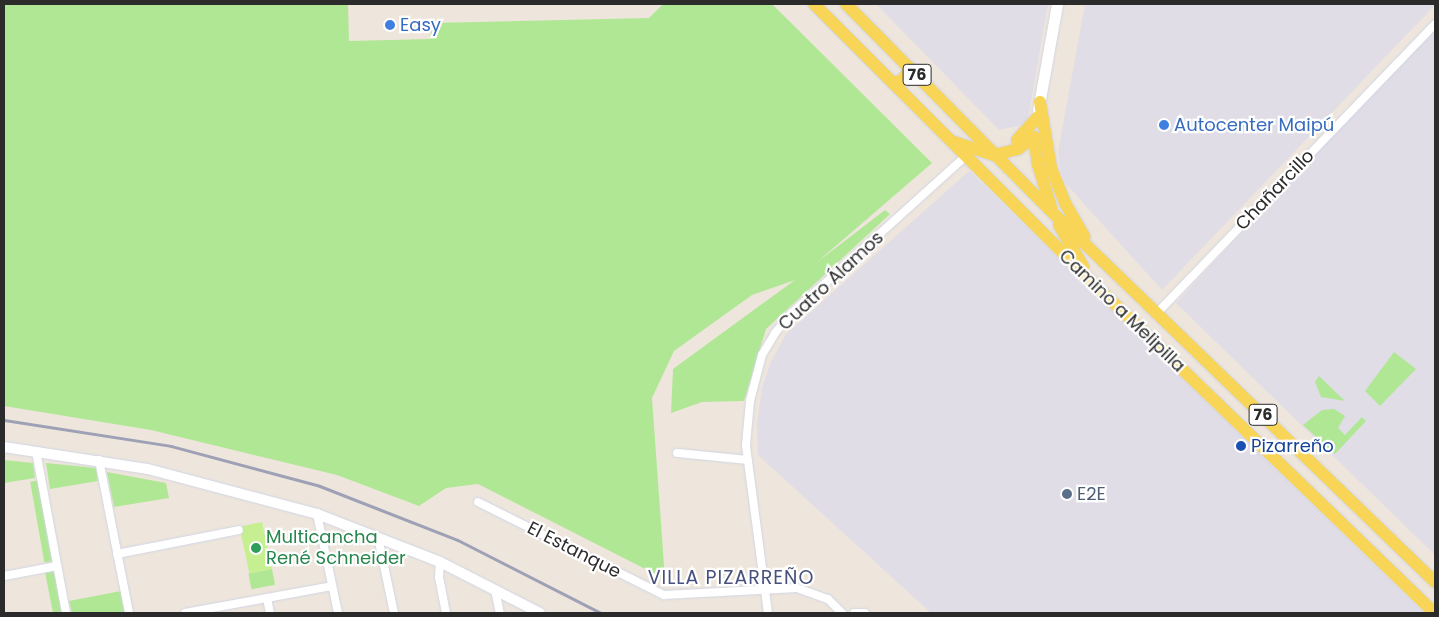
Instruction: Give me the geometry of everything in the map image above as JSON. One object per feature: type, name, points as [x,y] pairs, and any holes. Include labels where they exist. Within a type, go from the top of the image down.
[{"type":"main road","name":"Camino a Melipilla","points":[[814,4],[1097,287],[1435,612]]},
{"type":"main road","name":"Camino a Melipilla","points":[[846,4],[1054,214],[1435,582]]},
{"type":"main road","points":[[1057,4],[1034,137],[1042,182],[1054,214],[1097,287]]},
{"type":"main road","points":[[893,83],[903,80],[910,68]]},
{"type":"main road","points":[[1040,102],[1051,168],[1065,203],[1090,249]]},
{"type":"main road","points":[[991,151],[1016,142],[1037,118]]},
{"type":"main road","points":[[950,140],[991,151],[1018,150],[1034,137]]},
{"type":"street","name":"Chañarcillo","points":[[1157,313],[1435,24]]},
{"type":"street","name":"Cuatro Álamos","points":[[768,613],[747,460],[747,423],[753,385],[762,355],[775,333],[804,302],[966,156]]},
{"type":"street","points":[[4,447],[99,460],[200,481],[317,514],[440,562],[540,613]]},
{"type":"street","points":[[36,451],[66,613]]},
{"type":"street","points":[[676,453],[747,460]]},
{"type":"street","points":[[99,460],[129,613]]},
{"type":"street","name":"El Estanque","points":[[478,502],[664,595],[765,588],[810,591],[828,599],[842,613]]},
{"type":"street","points":[[317,514],[338,613]]},
{"type":"street","points":[[117,554],[239,530]]},
{"type":"street","points":[[378,537],[394,613]]},
{"type":"street","points":[[440,562],[439,578],[446,613]]},
{"type":"street","points":[[4,576],[57,566]]},
{"type":"street","points":[[185,613],[206,611],[332,586]]},
{"type":"street","points":[[496,590],[500,613]]},
{"type":"street","points":[[267,598],[270,613]]},
{"type":"street","points":[[854,613],[864,613]]},
{"type":"shaded area","points":[[876,4],[1048,4],[1027,124],[999,130]]},
{"type":"shaded area","points":[[1085,4],[1435,5],[1162,290],[1066,184],[1061,173],[1058,152]]},
{"type":"shaded area","points":[[1435,25],[1435,555],[1176,303]]},
{"type":"shaded area","name":"Pizarreño","points":[[969,171],[1424,613],[931,613],[758,455],[757,424],[762,388],[771,362],[786,334]]},
{"type":"green space","points":[[4,4],[348,4],[349,41],[430,39],[432,23],[649,18],[663,4],[772,4],[932,163],[816,263],[885,210],[890,214],[766,329],[744,401],[702,402],[671,413],[673,369],[795,280],[752,295],[674,351],[652,398],[665,579],[478,484],[446,488],[419,506],[337,475],[151,430],[4,406]]},
{"type":"green space","points":[[1394,352],[1416,369],[1380,406],[1365,391]]},
{"type":"green space","points":[[1319,376],[1345,401],[1321,397],[1315,382]]},
{"type":"green space","points":[[1334,409],[1345,416],[1338,428],[1345,435],[1362,417],[1366,421],[1335,454],[1303,425],[1322,410]]},
{"type":"green space","points":[[4,460],[33,463],[35,478],[4,483]]},
{"type":"green space","points":[[46,463],[96,468],[98,481],[50,489]]},
{"type":"green space","points":[[107,472],[166,483],[169,498],[114,507]]},
{"type":"green space","points":[[40,480],[54,561],[44,562],[30,482]]},
{"type":"green space","name":"Multicancha René Schneider","points":[[262,522],[272,569],[249,574],[240,527]]},
{"type":"green space","points":[[272,569],[275,585],[251,589],[248,574]]},
{"type":"green space","points":[[54,571],[62,613],[53,613],[45,573]]},
{"type":"green space","points":[[121,591],[126,613],[72,613],[69,601]]},
{"type":"railway","points":[[4,420],[171,446],[320,486],[458,540],[601,613]]},
{"type":"place","name":"Easy","points":[[390,25]]},
{"type":"place","name":"Autocenter Maipú","points":[[1164,125]]},
{"type":"place","name":"Pizarreño","points":[[1241,446]]},
{"type":"place","name":"E2E","points":[[1067,494]]},
{"type":"place","name":"Multicancha René Schneider","points":[[256,548]]},
{"type":"district","name":"VILLA PIZARREÑO","points":[[731,578]]}]
